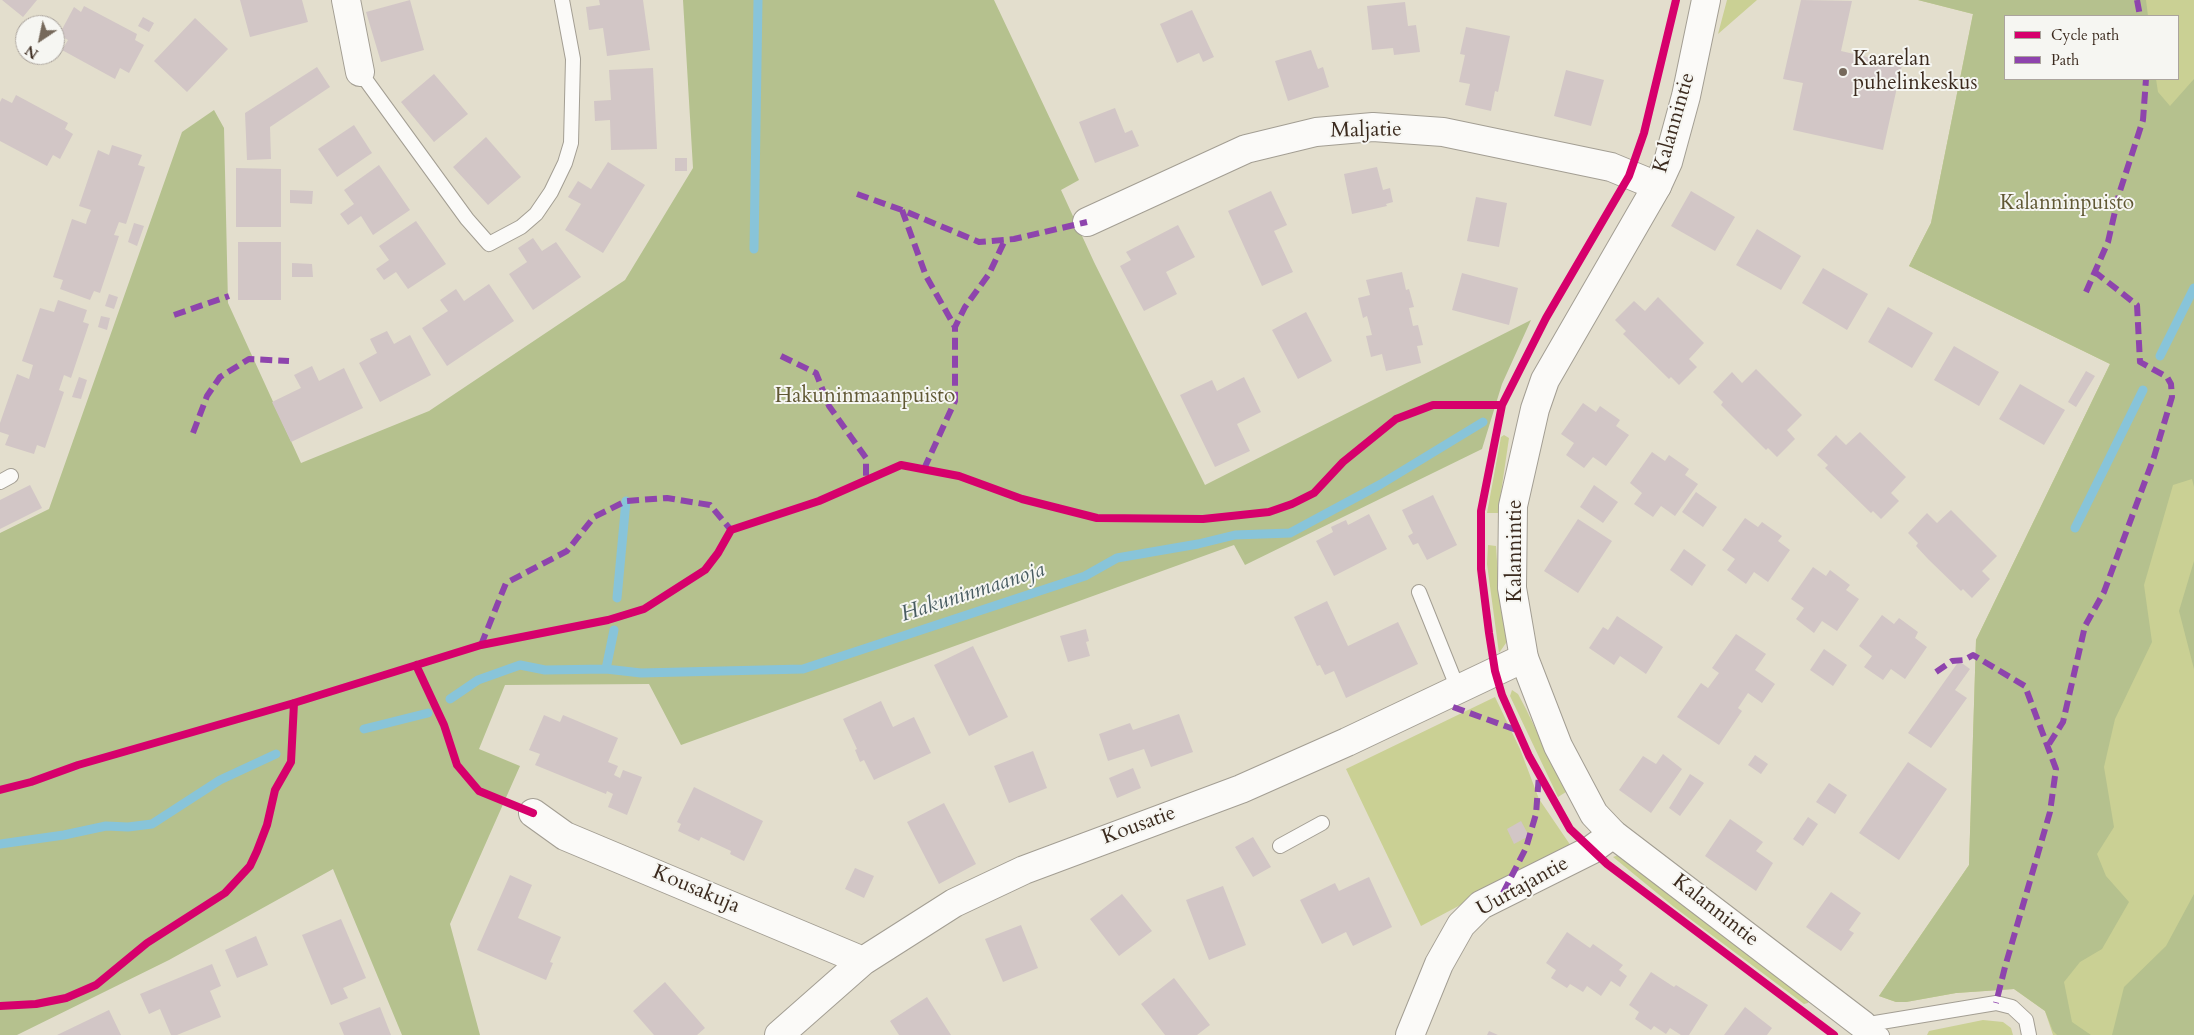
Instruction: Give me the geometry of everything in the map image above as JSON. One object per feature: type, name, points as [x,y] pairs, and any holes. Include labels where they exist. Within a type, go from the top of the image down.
[{"type":"street","points":[[346,0],[360,72]]},
{"type":"street","name":"Kalannintie","points":[[1706,0],[1675,139],[1668,162],[1657,186],[1545,380],[1534,409],[1513,514],[1512,588],[1524,658],[1558,746],[1594,814],[1613,834],[1867,1032]]},
{"type":"street","name":"Maljatie","points":[[1087,222],[1246,149],[1316,132],[1373,127],[1443,132],[1611,167],[1657,186]]},
{"type":"street","name":"Kousatie","points":[[779,1035],[863,960],[954,903],[1024,870],[1241,789],[1347,742],[1524,658]]},
{"type":"street","name":"Kousakuja","points":[[533,812],[565,836],[863,960]]},
{"type":"street","name":"Uurtajantie","points":[[1410,1035],[1439,964],[1461,926],[1481,905],[1591,850],[1613,834]]},
{"type":"lane","points":[[360,72],[467,219],[489,244],[520,227],[536,214],[566,164],[571,143],[572,59],[562,0]]},
{"type":"lane","points":[[1419,592],[1458,689]]},
{"type":"lane","points":[[1280,846],[1322,823]]},
{"type":"lane","name":"Kalannintie","points":[[1867,1032],[1996,1003],[2012,1007],[2026,1020],[2029,1035]]},
{"type":"green space","name":"Hakuninmaanpuisto","points":[[683,0],[994,0],[1079,180],[1061,190],[1094,262],[1205,485],[1531,320],[1502,384],[1482,449],[1245,565],[1234,545],[681,745],[649,684],[505,685],[479,749],[520,766],[450,924],[480,1035],[402,1035],[333,869],[169,960],[17,1035],[0,1035],[0,533],[49,509],[182,132],[214,110],[224,128],[228,303],[301,463],[429,411],[625,280],[693,168]]},
{"type":"green space","points":[[1727,0],[1757,0],[1718,34]]},
{"type":"green space","name":"Kalanninpuisto","points":[[1918,0],[2194,0],[2194,975],[2186,1035],[2053,1035],[2045,1011],[2014,989],[1956,993],[1906,1002],[1896,1002],[1879,996],[1969,865],[1976,640],[2110,364],[1909,266],[1931,223],[1973,14]]},
{"type":"green space","name":"Kalanninpuisto","points":[[1918,0],[2146,0],[2148,15],[2004,15],[2004,80],[2156,80],[2158,92],[2170,106],[2194,79],[2194,487],[2192,479],[2173,485],[2144,585],[2152,642],[2115,719],[2104,767],[2114,827],[2097,854],[2106,876],[2129,902],[2102,949],[2080,962],[2064,982],[2072,1022],[2091,1035],[2057,1035],[2053,1031],[2045,1011],[2014,989],[1956,993],[1906,1002],[1896,1002],[1879,996],[1969,865],[1976,640],[2110,364],[1909,266],[1931,223],[1973,14]]},
{"type":"green space","points":[[1504,435],[1509,438],[1498,513],[1487,513],[1501,437]]},
{"type":"green space","points":[[1488,545],[1496,546],[1499,592],[1506,636],[1506,643],[1499,653],[1487,564]]},
{"type":"green space","points":[[2194,561],[2194,669],[2179,611]]},
{"type":"green space","points":[[1512,690],[1518,694],[1526,709],[1566,792],[1558,797],[1510,696]]},
{"type":"green space","points":[[1495,697],[1520,749],[1539,799],[1571,846],[1421,926],[1346,769]]},
{"type":"green space","points":[[1621,854],[1811,997],[1808,1003],[1804,1004],[1674,907],[1613,857]]},
{"type":"green space","points":[[2194,894],[2194,1035],[2112,1035],[2124,987],[2166,946]]},
{"type":"green space","points":[[1983,1020],[2003,1022],[2011,1028],[2013,1035],[1927,1035],[1929,1031]]},
{"type":"building","points":[[2,0],[37,0],[25,15],[21,15]]},
{"type":"building","points":[[240,0],[302,0],[308,22],[250,37]]},
{"type":"building","points":[[410,0],[424,50],[381,62],[366,12]]},
{"type":"building","points":[[599,0],[643,0],[650,50],[607,56],[603,28],[589,30],[586,7],[600,5]]},
{"type":"building","name":"Kaarelan puhelinkeskus","points":[[1801,0],[1852,1],[1841,51],[1902,65],[1883,150],[1793,130],[1803,83],[1783,79]]},
{"type":"building","points":[[1405,2],[1408,26],[1416,25],[1420,52],[1394,55],[1393,48],[1372,50],[1367,6]]},
{"type":"building","points":[[84,6],[137,34],[135,40],[144,45],[129,73],[120,68],[115,79],[65,52],[65,45],[68,40],[65,38],[65,24],[74,7],[81,12]]},
{"type":"building","points":[[1192,10],[1214,57],[1203,62],[1199,53],[1177,63],[1160,24]]},
{"type":"building","points":[[143,17],[154,23],[149,32],[138,26]]},
{"type":"building","points":[[195,18],[228,49],[187,92],[154,61]]},
{"type":"building","points":[[1466,27],[1510,36],[1498,92],[1495,91],[1491,111],[1465,105],[1470,84],[1459,82],[1465,55],[1460,54]]},
{"type":"building","points":[[1311,50],[1318,69],[1323,67],[1329,87],[1288,101],[1275,61]]},
{"type":"building","points":[[317,67],[330,87],[270,127],[271,159],[247,160],[245,113]]},
{"type":"building","points":[[653,68],[657,149],[611,150],[610,120],[595,121],[594,101],[611,100],[609,70]]},
{"type":"building","points":[[1566,70],[1604,80],[1591,126],[1554,116]]},
{"type":"building","points":[[434,74],[468,114],[434,142],[401,102]]},
{"type":"building","points":[[16,95],[68,123],[65,129],[73,134],[60,159],[53,155],[47,166],[0,141],[0,102],[2,98],[12,103]]},
{"type":"building","points":[[1115,108],[1125,133],[1132,130],[1139,146],[1095,163],[1079,122]]},
{"type":"building","points":[[354,125],[372,153],[337,177],[318,149]]},
{"type":"building","points":[[486,137],[521,177],[488,205],[453,167]]},
{"type":"building","points":[[112,145],[142,155],[138,165],[145,167],[126,224],[119,222],[114,235],[119,236],[100,293],[94,291],[90,300],[60,289],[63,280],[53,277],[72,219],[86,224],[91,210],[79,206],[98,150],[109,155]]},
{"type":"building","points":[[675,158],[687,158],[687,171],[675,171]]},
{"type":"building","points":[[608,162],[645,185],[603,253],[565,230],[581,204],[568,197],[578,181],[591,189]]},
{"type":"building","points":[[379,165],[410,210],[373,235],[361,216],[348,225],[340,214],[354,204],[344,190]]},
{"type":"building","points":[[1377,167],[1383,190],[1390,188],[1393,202],[1386,204],[1387,206],[1352,214],[1344,174]]},
{"type":"building","points":[[236,168],[281,169],[281,227],[236,227]]},
{"type":"building","points":[[290,190],[313,191],[312,204],[290,203]]},
{"type":"building","points":[[1271,191],[1287,225],[1274,231],[1293,272],[1262,286],[1228,211]]},
{"type":"building","points":[[1691,191],[1735,217],[1715,251],[1671,226]]},
{"type":"building","points":[[1476,197],[1507,203],[1499,247],[1467,241]]},
{"type":"building","points":[[416,221],[446,264],[408,289],[396,272],[384,280],[376,269],[389,260],[379,246]]},
{"type":"building","points":[[134,223],[144,226],[137,246],[128,242]]},
{"type":"building","points":[[1178,225],[1195,257],[1166,272],[1177,294],[1144,311],[1120,266],[1131,260],[1126,252]]},
{"type":"building","points":[[1757,229],[1801,256],[1781,290],[1736,265]]},
{"type":"building","points":[[533,238],[542,251],[556,242],[581,277],[533,310],[509,274],[527,262],[518,248]]},
{"type":"building","points":[[238,242],[281,242],[281,300],[238,300]]},
{"type":"building","points":[[292,263],[312,264],[313,277],[292,277]]},
{"type":"building","points":[[1823,268],[1868,294],[1847,330],[1802,303]]},
{"type":"building","points":[[1402,272],[1406,290],[1409,289],[1414,307],[1409,308],[1413,326],[1418,325],[1423,345],[1417,346],[1421,363],[1386,371],[1382,354],[1371,357],[1366,336],[1372,335],[1367,316],[1363,318],[1358,298],[1370,295],[1366,280]]},
{"type":"building","points":[[1462,273],[1518,288],[1509,325],[1452,310]]},
{"type":"building","points":[[489,284],[514,321],[447,366],[422,328],[448,311],[440,300],[456,289],[464,301]]},
{"type":"building","points":[[109,294],[118,297],[114,309],[105,306]]},
{"type":"building","points":[[1658,297],[1704,343],[1689,359],[1697,367],[1679,385],[1671,377],[1669,379],[1623,334],[1626,331],[1615,320],[1634,301],[1645,311]]},
{"type":"building","points":[[58,300],[87,310],[83,322],[89,324],[71,378],[64,375],[59,390],[64,392],[45,448],[37,445],[34,454],[5,445],[9,435],[0,432],[0,423],[17,374],[29,379],[33,365],[22,361],[40,308],[54,312]]},
{"type":"building","points":[[1888,307],[1933,333],[1912,368],[1868,342]]},
{"type":"building","points":[[1306,312],[1332,361],[1298,379],[1272,330]]},
{"type":"building","points":[[101,316],[110,318],[107,330],[98,327]]},
{"type":"building","points":[[387,331],[394,344],[410,335],[431,375],[380,402],[359,363],[377,353],[370,339]]},
{"type":"building","points":[[1954,346],[1999,372],[1979,406],[1934,380]]},
{"type":"building","points":[[312,366],[319,381],[344,368],[363,408],[291,442],[272,402],[301,388],[294,375]]},
{"type":"building","points":[[1756,369],[1802,415],[1787,430],[1795,439],[1777,457],[1768,448],[1766,450],[1721,405],[1723,402],[1713,392],[1732,372],[1742,383]]},
{"type":"building","points":[[2086,371],[2095,376],[2076,407],[2068,402]]},
{"type":"building","points":[[79,377],[87,380],[81,399],[72,397]]},
{"type":"building","points":[[1244,377],[1261,412],[1237,424],[1250,451],[1215,467],[1180,395],[1212,380],[1217,391]]},
{"type":"building","points":[[2020,384],[2065,410],[2044,445],[1999,419]]},
{"type":"building","points":[[1583,403],[1596,412],[1600,406],[1620,420],[1616,426],[1629,435],[1606,466],[1593,457],[1584,468],[1566,455],[1574,443],[1561,434]]},
{"type":"building","points":[[1860,432],[1906,477],[1891,493],[1899,501],[1881,519],[1873,511],[1871,513],[1825,468],[1828,465],[1817,455],[1836,435],[1846,445]]},
{"type":"building","points":[[1652,452],[1665,461],[1669,455],[1689,469],[1685,475],[1698,484],[1675,516],[1661,506],[1653,517],[1634,504],[1642,493],[1630,483]]},
{"type":"building","points":[[30,485],[42,508],[0,529],[0,500]]},
{"type":"building","points":[[1594,485],[1618,502],[1603,523],[1580,507]]},
{"type":"building","points":[[1696,492],[1717,507],[1703,527],[1682,512]]},
{"type":"building","points":[[1433,495],[1457,545],[1427,560],[1418,543],[1413,545],[1408,536],[1413,533],[1402,510]]},
{"type":"building","points":[[1951,510],[1997,556],[1982,571],[1990,579],[1972,598],[1963,589],[1961,591],[1928,559],[1916,546],[1918,543],[1908,533],[1927,513],[1937,523]]},
{"type":"building","points":[[1369,514],[1387,549],[1334,576],[1316,541],[1333,532],[1331,527],[1346,520],[1348,525]]},
{"type":"building","points":[[1745,518],[1758,527],[1762,522],[1782,536],[1778,541],[1790,550],[1768,582],[1754,572],[1746,584],[1727,570],[1735,559],[1722,550]]},
{"type":"building","points":[[1578,519],[1612,541],[1578,593],[1544,571]]},
{"type":"building","points":[[1684,549],[1706,565],[1692,586],[1670,570]]},
{"type":"building","points":[[1813,567],[1826,576],[1830,570],[1850,585],[1846,590],[1859,599],[1837,631],[1822,621],[1814,633],[1796,619],[1804,608],[1791,599]]},
{"type":"building","points":[[1327,601],[1348,646],[1398,622],[1418,664],[1346,698],[1334,671],[1325,675],[1320,665],[1317,666],[1294,617]]},
{"type":"building","points":[[1882,615],[1894,624],[1899,618],[1918,632],[1915,638],[1927,647],[1905,679],[1891,669],[1883,680],[1864,667],[1872,656],[1859,646]]},
{"type":"building","points":[[1617,616],[1663,647],[1646,674],[1620,656],[1614,665],[1589,648],[1603,627],[1608,630]]},
{"type":"building","points":[[1086,629],[1089,641],[1086,642],[1090,656],[1068,662],[1060,636]]},
{"type":"building","points":[[1736,634],[1766,654],[1755,670],[1775,684],[1762,703],[1748,693],[1738,708],[1742,711],[1719,745],[1677,717],[1701,683],[1708,688],[1719,673],[1712,668]]},
{"type":"building","points":[[973,646],[1008,717],[969,736],[934,665]]},
{"type":"building","points":[[1824,649],[1847,665],[1833,686],[1810,670]]},
{"type":"building","points":[[1959,661],[1970,669],[1955,690],[1967,698],[1931,748],[1908,733]]},
{"type":"building","points":[[881,701],[893,727],[914,717],[931,753],[874,780],[864,760],[860,762],[855,750],[857,749],[843,719]]},
{"type":"building","points":[[1179,714],[1193,752],[1151,767],[1144,749],[1108,761],[1099,734],[1130,723],[1133,730]]},
{"type":"building","points":[[544,715],[560,722],[563,715],[618,738],[608,762],[618,766],[614,775],[620,778],[623,770],[642,777],[627,815],[608,807],[613,794],[607,791],[606,794],[535,765],[540,754],[529,750]]},
{"type":"building","points":[[1033,751],[1047,788],[1009,803],[994,766]]},
{"type":"building","points":[[1663,754],[1682,769],[1651,813],[1619,790],[1643,756],[1656,764]]},
{"type":"building","points":[[1755,755],[1768,764],[1761,774],[1748,765]]},
{"type":"building","points":[[1908,762],[1947,789],[1899,860],[1859,833]]},
{"type":"building","points":[[1133,768],[1141,788],[1117,798],[1109,778]]},
{"type":"building","points":[[1690,774],[1704,783],[1680,816],[1669,808]]},
{"type":"building","points":[[1829,783],[1847,795],[1835,814],[1816,802]]},
{"type":"building","points":[[694,787],[763,821],[744,861],[730,854],[731,851],[701,837],[699,841],[678,831],[681,824],[677,822]]},
{"type":"building","points":[[944,803],[976,864],[939,884],[907,822]]},
{"type":"building","points":[[1808,817],[1818,824],[1803,846],[1793,839]]},
{"type":"building","points":[[1730,819],[1763,842],[1756,851],[1773,863],[1756,891],[1705,856]]},
{"type":"building","points":[[1521,821],[1529,836],[1514,844],[1507,829]]},
{"type":"building","points":[[1253,837],[1271,867],[1253,877],[1235,847]]},
{"type":"building","points":[[855,868],[874,876],[864,898],[845,889]]},
{"type":"building","points":[[510,875],[532,885],[518,918],[561,937],[550,962],[553,963],[546,980],[477,950]]},
{"type":"building","points":[[1369,877],[1392,927],[1353,946],[1346,932],[1322,944],[1300,900],[1335,883],[1339,891]]},
{"type":"building","points":[[1223,886],[1246,945],[1209,960],[1186,900]]},
{"type":"building","points":[[1831,892],[1861,913],[1849,930],[1854,933],[1841,951],[1806,927]]},
{"type":"building","points":[[1122,894],[1152,931],[1119,956],[1090,919]]},
{"type":"building","points":[[341,919],[366,978],[343,988],[348,998],[331,1005],[302,935]]},
{"type":"building","points":[[1021,925],[1038,968],[1003,982],[985,939]]},
{"type":"building","points":[[1567,932],[1590,948],[1593,944],[1623,965],[1619,970],[1627,976],[1620,987],[1611,981],[1601,996],[1587,986],[1583,992],[1570,984],[1567,988],[1551,978],[1556,970],[1546,963]]},
{"type":"building","points":[[256,936],[268,965],[237,978],[225,950]]},
{"type":"building","points":[[212,964],[221,986],[210,991],[221,1017],[177,1035],[171,1035],[160,1009],[149,1014],[140,994]]},
{"type":"building","points":[[1651,972],[1708,1005],[1689,1035],[1681,1035],[1670,1028],[1666,1034],[1654,1026],[1651,1030],[1635,1019],[1639,1012],[1629,1005]]},
{"type":"building","points":[[1174,978],[1210,1025],[1197,1035],[1165,1035],[1141,1004]]},
{"type":"building","points":[[665,982],[705,1028],[697,1035],[654,1035],[633,1011]]},
{"type":"building","points":[[927,997],[951,1035],[899,1035],[890,1021]]},
{"type":"building","points":[[380,1007],[391,1035],[344,1035],[339,1023]]},
{"type":"building","points":[[1745,1007],[1772,1028],[1767,1035],[1724,1035]]},
{"type":"building","points":[[109,1010],[121,1035],[57,1035]]},
{"type":"building","points":[[1489,1031],[1498,1035],[1487,1035]]},
{"type":"waterway","points":[[754,249],[758,0]]},
{"type":"waterway","points":[[2160,356],[2194,288]]},
{"type":"waterway","points":[[2075,528],[2143,390]]},
{"type":"waterway","name":"Hakuninmaanoja","points":[[450,699],[478,680],[520,665],[545,670],[606,669],[641,673],[803,669],[1085,576],[1117,558],[1198,544],[1235,535],[1290,533],[1381,484],[1483,422]]},
{"type":"waterway","points":[[617,598],[626,501]]},
{"type":"waterway","points":[[606,669],[614,630]]},
{"type":"waterway","name":"Hakuninmaanoja","points":[[364,729],[428,713]]},
{"type":"waterway","name":"Hakuninmaanoja","points":[[0,844],[64,835],[106,826],[128,827],[152,824],[220,780],[276,754]]},
{"type":"marked path","points":[[2137,0],[2140,15]]},
{"type":"marked path","points":[[2086,292],[2108,242],[2119,194],[2143,120],[2146,80]]},
{"type":"marked path","points":[[857,194],[902,210],[979,242],[1014,239],[1087,222]]},
{"type":"marked path","points":[[902,210],[926,276],[955,327]]},
{"type":"marked path","points":[[924,469],[955,401],[955,327],[965,307],[989,274],[1005,240]]},
{"type":"marked path","points":[[2049,744],[2063,722],[2085,626],[2104,592],[2154,457],[2172,397],[2171,384],[2167,377],[2140,362],[2137,305],[2095,272]]},
{"type":"marked path","points":[[174,315],[229,296]]},
{"type":"marked path","points":[[781,356],[816,373],[829,406],[866,458],[866,480]]},
{"type":"marked path","points":[[193,433],[207,396],[220,377],[249,359],[289,361]]},
{"type":"marked path","points":[[481,645],[506,583],[567,551],[594,517],[626,501],[667,498],[710,505],[731,530]]},
{"type":"marked path","points":[[1936,672],[1952,661],[1964,660],[1973,655],[2025,686],[2056,769],[2050,812],[1996,1003]]},
{"type":"marked path","points":[[1453,707],[1519,731]]},
{"type":"marked path","points":[[1503,893],[1526,848],[1536,814],[1539,775]]},
{"type":"cycle path","points":[[1676,0],[1644,133],[1629,176],[1546,318],[1502,405],[1481,511],[1481,569],[1489,633],[1495,671],[1502,695],[1529,756],[1570,829],[1607,864],[1834,1035]]},
{"type":"cycle path","points":[[0,790],[31,782],[78,765],[294,703],[481,645],[608,620],[644,609],[705,570],[718,553],[731,530],[819,501],[901,465],[959,476],[1022,499],[1097,518],[1203,519],[1269,512],[1292,504],[1314,493],[1343,462],[1396,419],[1433,405],[1502,405]]},
{"type":"cycle path","points":[[416,665],[444,725],[457,765],[479,791],[533,813]]},
{"type":"cycle path","points":[[0,1006],[36,1004],[66,998],[96,985],[147,943],[225,893],[250,866],[267,825],[275,790],[291,762],[294,703]]},
{"type":"place","name":"Kaarelan puhelinkeskus","points":[[1843,72]]}]
